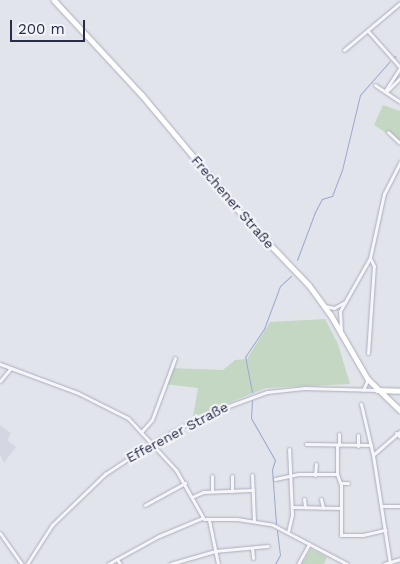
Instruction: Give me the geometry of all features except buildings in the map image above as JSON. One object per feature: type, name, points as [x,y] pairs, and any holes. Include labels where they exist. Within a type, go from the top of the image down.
[{"type":"main road","name":"Frechener Straße","points":[[54,0],[109,57],[237,209],[325,306],[368,379],[377,390],[400,410]]},
{"type":"main road","name":"Efferener Straße","points":[[377,390],[397,391]]},
{"type":"main road","points":[[391,403],[390,395],[397,391]]},
{"type":"street","points":[[344,50],[400,3]]},
{"type":"street","points":[[368,31],[400,67],[386,92]]},
{"type":"street","points":[[386,92],[400,78]]},
{"type":"street","points":[[375,85],[400,102]]},
{"type":"street","points":[[388,132],[400,143]]},
{"type":"street","points":[[342,334],[340,314],[370,258],[384,194],[400,162]]},
{"type":"street","points":[[368,353],[374,266],[370,258]]},
{"type":"street","points":[[325,306],[334,308],[346,302]]},
{"type":"street","points":[[332,315],[346,302]]},
{"type":"street","points":[[142,430],[152,420],[175,358]]},
{"type":"street","points":[[0,364],[120,413],[142,430],[185,483],[202,518]]},
{"type":"street","points":[[0,381],[11,368]]},
{"type":"street","points":[[363,390],[368,379]]},
{"type":"street","name":"Efferener Straße","points":[[28,564],[45,534],[62,514],[105,474],[152,443],[204,415],[256,394],[304,388],[377,390]]},
{"type":"street","points":[[361,404],[373,455],[390,563]]},
{"type":"street","points":[[373,455],[398,432],[400,437]]},
{"type":"street","points":[[339,434],[337,474],[341,483],[341,535],[363,535],[385,530]]},
{"type":"street","points":[[358,435],[358,446]]},
{"type":"street","points":[[306,444],[371,445]]},
{"type":"street","points":[[288,532],[292,507],[292,475],[289,450]]},
{"type":"street","points":[[315,476],[316,464]]},
{"type":"street","points":[[275,479],[292,475],[315,476],[337,474]]},
{"type":"street","points":[[252,475],[254,521]]},
{"type":"street","points":[[212,476],[212,491]]},
{"type":"street","points":[[232,476],[232,491]]},
{"type":"street","points":[[145,505],[185,483]]},
{"type":"street","points":[[341,483],[348,483]]},
{"type":"street","points":[[192,497],[212,491],[253,490]]},
{"type":"street","points":[[304,499],[305,507]]},
{"type":"street","points":[[320,499],[323,508]]},
{"type":"street","points":[[382,506],[400,506]]},
{"type":"street","points":[[292,507],[341,508]]},
{"type":"street","points":[[108,564],[170,530],[202,518],[209,520],[254,521],[288,532],[346,564]]},
{"type":"street","points":[[209,520],[218,564]]},
{"type":"street","points":[[0,533],[22,564]]},
{"type":"street","points":[[298,564],[309,544]]},
{"type":"street","points":[[170,564],[215,551],[268,546]]},
{"type":"street","points":[[252,548],[253,558]]},
{"type":"street","points":[[117,559],[120,564]]},
{"type":"street","points":[[384,564],[400,559]]},
{"type":"shaded area","points":[[0,425],[11,433],[7,440],[16,447],[4,463],[0,455]]},
{"type":"green space","points":[[383,105],[400,111],[400,142],[374,125]]},
{"type":"green space","points":[[325,319],[338,344],[350,384],[266,388],[193,417],[198,388],[165,384],[170,368],[223,370],[235,360],[247,359],[270,322]]},
{"type":"green space","points":[[311,549],[327,557],[324,564],[302,564]]},
{"type":"waterway","points":[[392,58],[396,56]]},
{"type":"waterway","points":[[297,260],[315,212],[322,199],[332,196],[342,170],[360,95],[390,61]]},
{"type":"waterway","points":[[252,392],[245,357],[264,329],[280,286],[291,276]]},
{"type":"waterway","points":[[252,400],[251,418],[275,460],[272,469],[276,524]]},
{"type":"waterway","points":[[275,564],[280,555],[277,530]]}]
